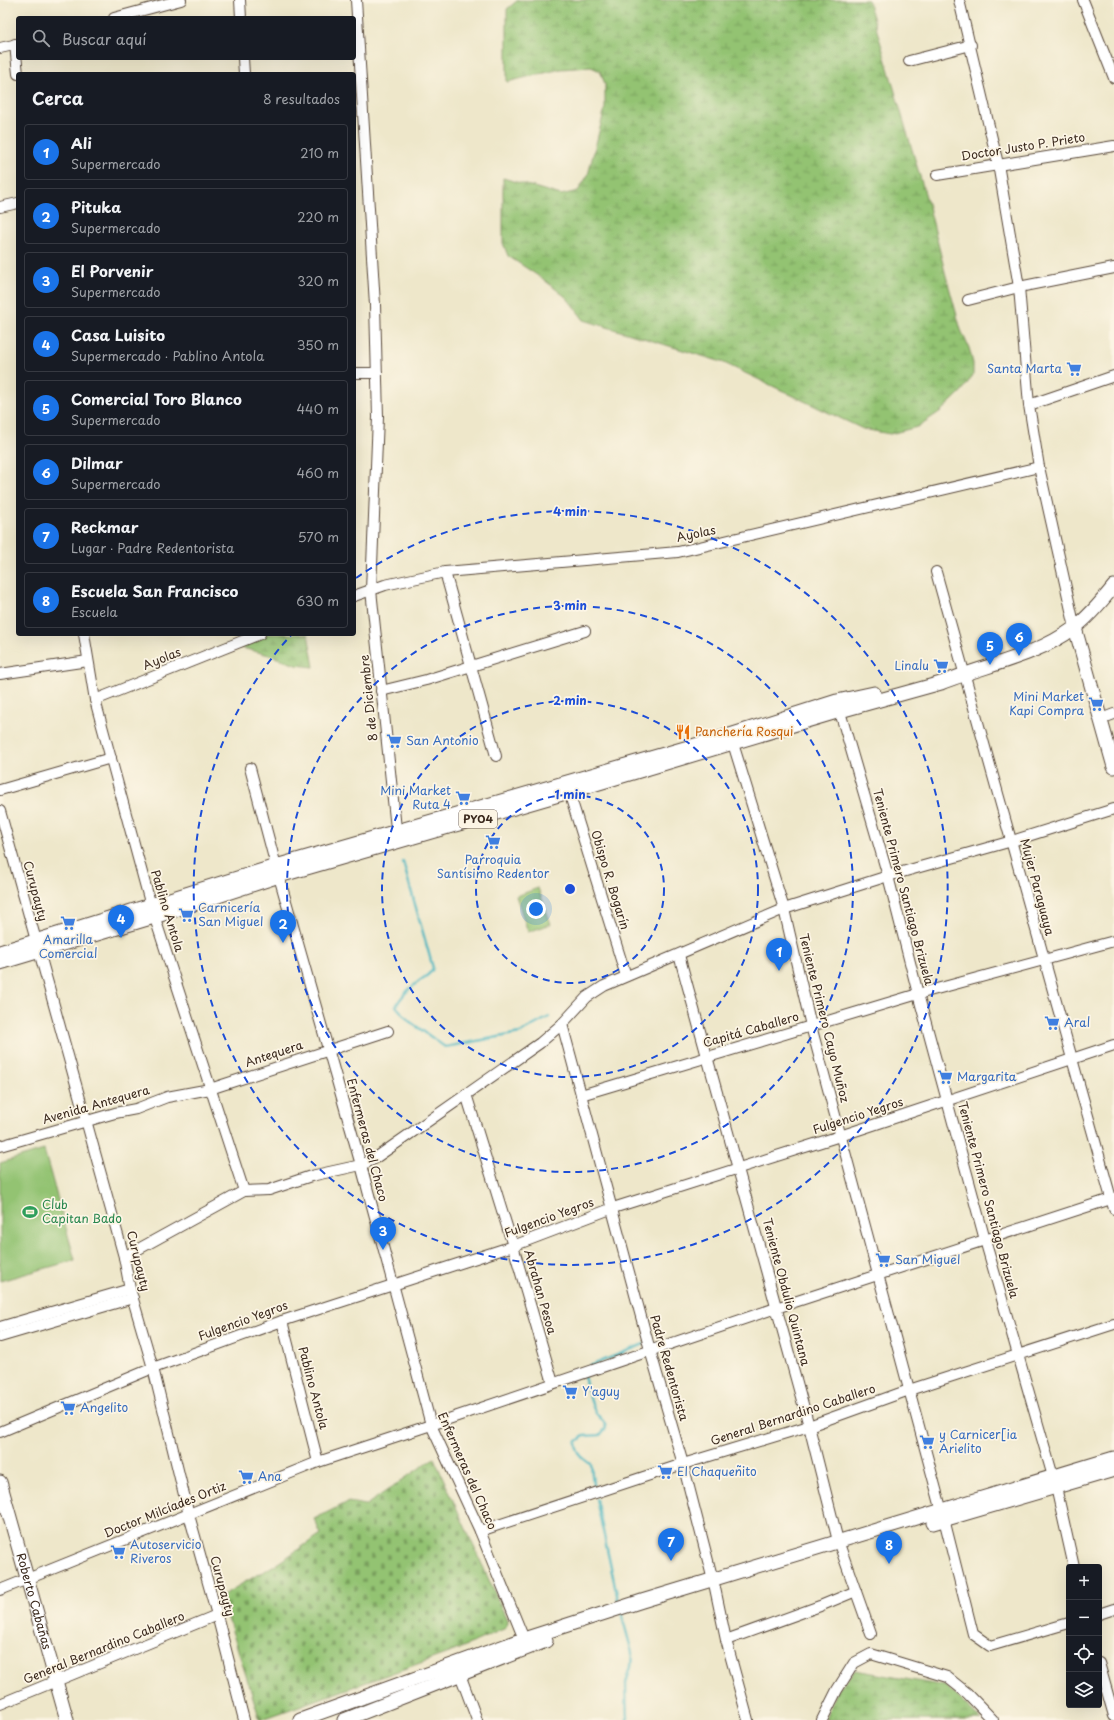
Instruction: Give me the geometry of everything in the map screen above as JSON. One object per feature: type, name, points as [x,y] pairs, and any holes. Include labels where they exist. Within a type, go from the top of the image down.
[{"type":"main road","points":[[1114,586],[1094,610],[1075,628],[1114,767]]},
{"type":"main road","name":"PY04","points":[[397,837],[569,792],[838,706],[941,677],[960,675],[1038,649],[1075,628]]},
{"type":"main road","name":"PY04","points":[[0,952],[37,946],[277,871],[732,739]]},
{"type":"main road","name":"PY04","points":[[0,963],[37,946]]},
{"type":"main road","points":[[344,1720],[458,1670],[526,1644],[630,1609],[1054,1482],[1114,1458]]},
{"type":"main road","points":[[1054,1482],[1114,1470]]},
{"type":"main road","name":"Roberto Cabañas","points":[[0,1482],[67,1720]]},
{"type":"main road","points":[[300,1720],[458,1670]]},
{"type":"street","points":[[121,16],[180,0]]},
{"type":"street","points":[[240,0],[241,16]]},
{"type":"street","name":"8 de Diciembre","points":[[356,0],[375,305],[377,373],[378,418],[371,590],[397,837]]},
{"type":"street","points":[[959,0],[971,45],[998,164],[1019,287],[1030,405],[1039,467],[1075,628]]},
{"type":"street","points":[[1083,0],[1114,78]]},
{"type":"street","points":[[0,48],[16,44]]},
{"type":"street","points":[[909,61],[971,45]]},
{"type":"street","points":[[17,60],[18,72]]},
{"type":"street","points":[[244,60],[244,72]]},
{"type":"street","name":"Doctor Justo P. Prieto","points":[[937,175],[1114,146]]},
{"type":"street","points":[[0,207],[16,203]]},
{"type":"street","points":[[968,300],[1019,287],[1114,268]]},
{"type":"street","points":[[356,373],[377,373]]},
{"type":"street","points":[[1030,405],[1114,376]]},
{"type":"street","name":"Ayolas","points":[[356,595],[385,585],[445,572],[678,552],[1039,467]]},
{"type":"street","points":[[445,572],[496,756]]},
{"type":"street","name":"Mujer Paraguaya","points":[[936,572],[960,675],[1012,841],[1044,961],[1113,1202]]},
{"type":"street","points":[[381,691],[426,680],[585,631]]},
{"type":"street","name":"Pablino Antola","points":[[84,636],[96,700],[153,911],[244,1192]]},
{"type":"street","name":"Ayolas","points":[[96,700],[255,636]]},
{"type":"street","points":[[0,674],[88,661]]},
{"type":"street","name":"Teniente Primero Santiago Brizuela","points":[[838,706],[888,876],[918,994],[985,1240],[1054,1482],[1073,1564]]},
{"type":"street","points":[[1101,719],[1114,714]]},
{"type":"street","name":"Teniente Primero Cayo Muñoz","points":[[732,739],[784,909],[811,1026],[943,1515],[973,1634],[990,1646],[1066,1624]]},
{"type":"street","points":[[0,790],[111,758]]},
{"type":"street","name":"Enfermeras del Chaco","points":[[250,768],[277,871],[361,1165],[431,1425],[480,1531],[526,1644]]},
{"type":"street","name":"Obispo R. Bogarín","points":[[569,792],[626,976]]},
{"type":"street","points":[[124,1257],[244,1192],[268,1190],[312,1176],[361,1165],[374,1159],[540,1043],[562,1024],[587,997],[604,986],[626,976],[784,909],[888,876],[1012,841],[1114,809]]},
{"type":"street","name":"Curupayty","points":[[0,811],[124,1257],[189,1515],[244,1720]]},
{"type":"street","name":"Capitá Caballero","points":[[581,1095],[918,994],[1114,941]]},
{"type":"street","name":"Teniente Obdulio Quintana","points":[[678,955],[809,1426],[840,1545],[871,1634]]},
{"type":"street","name":"Padre Redentorista","points":[[562,1024],[613,1208],[650,1350],[683,1464],[726,1640],[748,1720]]},
{"type":"street","name":"Antequera","points":[[167,1097],[210,1089],[388,1031]]},
{"type":"street","name":"Fulgencio Yegros","points":[[0,1432],[153,1368],[282,1321],[392,1284],[513,1246],[613,1208],[840,1136],[1114,1045]]},
{"type":"street","name":"Abrahan Pesoa","points":[[466,1094],[553,1383]]},
{"type":"street","name":"Avenida Antequera","points":[[0,1146],[88,1125],[117,1120],[144,1110],[167,1097]]},
{"type":"street","name":"Avenida Antequera","points":[[0,1152],[88,1125]]},
{"type":"street","name":"Doctor Milcíades Ortiz","points":[[0,1590],[318,1462],[776,1308],[985,1240],[1113,1202]]},
{"type":"street","points":[[0,1327],[132,1293]]},
{"type":"street","points":[[0,1337],[132,1293]]},
{"type":"street","name":"Pablino Antola","points":[[282,1321],[318,1462]]},
{"type":"street","name":"General Bernardino Caballero","points":[[480,1531],[683,1464],[809,1426],[909,1390],[1114,1324]]},
{"type":"street","points":[[726,1640],[820,1606],[856,1591]]},
{"type":"street","points":[[1102,1613],[1114,1609]]},
{"type":"street","name":"General Bernardino Caballero","points":[[0,1704],[217,1615]]},
{"type":"street","points":[[822,1720],[837,1690],[854,1663],[871,1654],[947,1677],[967,1693],[993,1720]]},
{"type":"street","points":[[458,1670],[477,1720]]},
{"type":"street","points":[[1102,1672],[1112,1703],[1114,1716]]},
{"type":"green space","points":[[518,0],[868,0],[929,207],[961,330],[969,348],[973,363],[973,375],[962,391],[941,411],[917,427],[890,434],[863,429],[722,362],[584,320],[567,298],[543,279],[508,256],[503,243],[503,178],[561,195],[578,191],[588,175],[605,108],[605,84],[600,71],[591,67],[561,69],[507,82],[507,9]]},
{"type":"green space","points":[[259,636],[308,636],[314,667],[296,665],[269,655],[235,646]]},
{"type":"green space","points":[[538,888],[551,924],[528,932],[516,896]]},
{"type":"green space","name":"Club Capitan Bado","points":[[44,1150],[75,1260],[0,1281],[0,1163]]},
{"type":"green space","points":[[434,1458],[507,1620],[506,1628],[454,1651],[260,1720],[221,1596],[278,1563],[321,1534],[314,1519],[348,1502],[366,1505]]},
{"type":"green space","points":[[855,1670],[945,1686],[981,1720],[825,1720],[836,1691]]},
{"type":"waterway","points":[[403,862],[433,968],[428,975],[402,996],[396,1006],[409,1021],[445,1047],[520,1033],[549,1017]]},
{"type":"waterway","points":[[590,1366],[644,1344]]},
{"type":"waterway","points":[[584,1377],[594,1410],[603,1421],[606,1428],[600,1435],[584,1436],[576,1442],[580,1455],[591,1464],[593,1485]]},
{"type":"waterway","points":[[596,1499],[619,1604]]},
{"type":"waterway","points":[[621,1612],[632,1653],[631,1667],[626,1683],[627,1720]]},
{"type":"place","name":"Santa Marta","points":[[1074,369]]},
{"type":"place","name":"Dilmar","points":[[1019,656]]},
{"type":"place","name":"Comercial Toro Blanco","points":[[990,665]]},
{"type":"place","name":"Linalu","points":[[941,666]]},
{"type":"place","name":"Mini Market Kapi Compra","points":[[1096,704]]},
{"type":"place","name":"Panchería Rosqui","points":[[683,732]]},
{"type":"place","name":"San Antonio","points":[[394,741]]},
{"type":"place","name":"Mini Market Ruta 4","points":[[463,798]]},
{"type":"place","name":"Parroquia Santísimo Redentor","points":[[493,842]]},
{"type":"place","name":"Carnicería San Miguel","points":[[186,915]]},
{"type":"place","name":"Amarilla Comercial","points":[[68,923]]},
{"type":"place","name":"Casa Luisito","points":[[121,938]]},
{"type":"place","name":"Pituka","points":[[283,943]]},
{"type":"place","name":"Ali","points":[[779,971]]},
{"type":"place","name":"Aral","points":[[1052,1023]]},
{"type":"place","name":"Margarita","points":[[945,1077]]},
{"type":"place","name":"Club Capitan Bado","points":[[30,1212]]},
{"type":"place","name":"El Porvenir","points":[[383,1250]]},
{"type":"place","name":"San Miguel","points":[[883,1260]]},
{"type":"place","name":"Y'aguy","points":[[570,1392]]},
{"type":"place","name":"Angelito","points":[[68,1408]]},
{"type":"place","name":"y Carnicer[ia Arielito","points":[[927,1442]]},
{"type":"place","name":"El Chaqueñito","points":[[665,1472]]},
{"type":"place","name":"Ana","points":[[246,1477]]},
{"type":"place","name":"Autoservicio Riveros","points":[[118,1552]]},
{"type":"place","name":"Reckmar","points":[[671,1561]]},
{"type":"place","name":"Escuela San Francisco","points":[[889,1564]]}]
